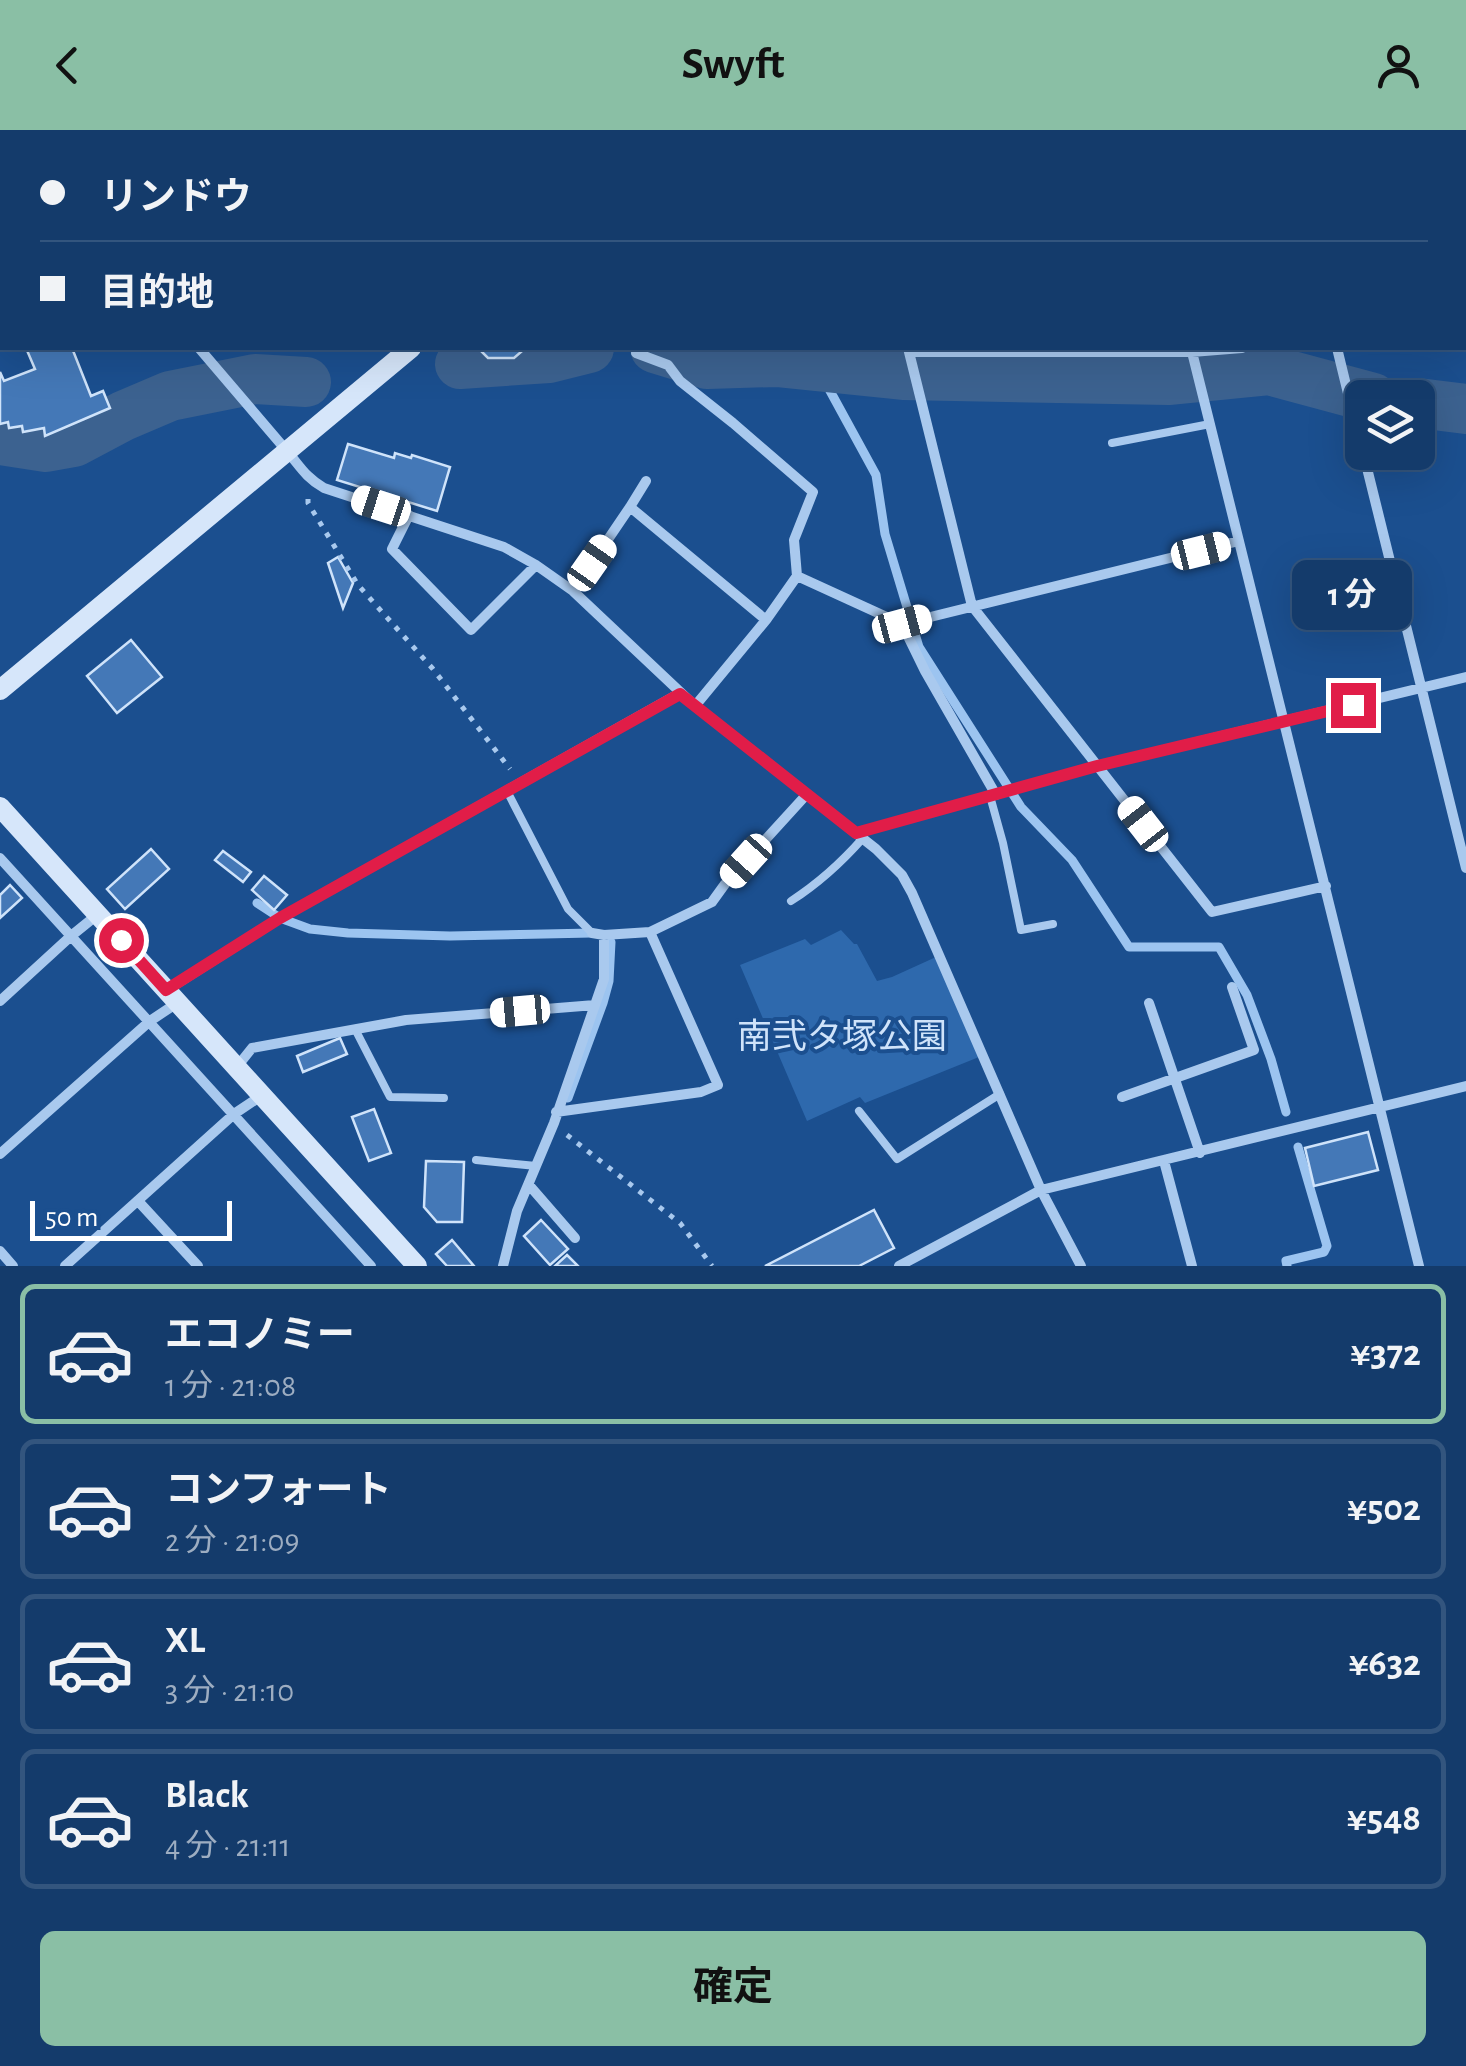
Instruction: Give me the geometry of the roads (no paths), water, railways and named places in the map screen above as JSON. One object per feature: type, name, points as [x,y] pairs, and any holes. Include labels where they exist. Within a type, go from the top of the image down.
[{"type":"main road","points":[[0,690],[410,350]]},
{"type":"main road","points":[[0,807],[417,1266]]},
{"type":"street","points":[[201,350],[308,479],[324,488],[504,547],[536,564],[573,591],[680,694],[892,864],[912,893],[1041,1190],[1081,1266]]},
{"type":"street","points":[[1326,886],[1212,912],[972,606],[908,350],[1192,350],[1326,886],[1419,1266]]},
{"type":"street","points":[[1337,350],[1345,382]]},
{"type":"street","points":[[636,354],[668,365],[680,381],[813,492],[794,540],[798,576],[695,706]]},
{"type":"street","points":[[1368,470],[1466,868]]},
{"type":"street","points":[[573,591],[646,481]]},
{"type":"street","points":[[630,507],[766,620]]},
{"type":"street","points":[[409,515],[392,549],[471,630],[536,564]]},
{"type":"street","points":[[902,624],[1239,542]]},
{"type":"street","points":[[798,576],[902,624],[993,795]]},
{"type":"street","points":[[860,835],[1097,766],[1466,676]]},
{"type":"street","points":[[0,1154],[150,1021],[171,996],[280,918],[680,694]]},
{"type":"street","points":[[503,1266],[517,1211],[604,979],[598,934],[650,932],[712,902],[807,794]]},
{"type":"street","points":[[0,858],[372,1266]]},
{"type":"street","points":[[0,1002],[98,915]]},
{"type":"street","points":[[555,1117],[701,1092],[718,1085],[650,932]]},
{"type":"street","points":[[1122,1097],[1254,1050],[1232,987]]},
{"type":"street","points":[[1149,1003],[1200,1152]]},
{"type":"street","points":[[236,1068],[252,1048],[354,1028],[406,1020],[596,1006]]},
{"type":"street","points":[[900,1266],[1041,1190],[1466,1086]]},
{"type":"street","points":[[65,1266],[234,1114],[261,1096]]},
{"type":"street","points":[[1164,1161],[1192,1266]]},
{"type":"street","points":[[529,1185],[576,1238]]},
{"type":"street","points":[[138,1200],[198,1266]]},
{"type":"street","points":[[0,1251],[13,1266]]},
{"type":"lane","points":[[1112,442],[1210,424]]},
{"type":"lane","points":[[507,791],[568,909],[598,934]]},
{"type":"lane","points":[[993,795],[1021,930],[1053,924]]},
{"type":"lane","points":[[791,901],[839,864],[860,835]]},
{"type":"lane","points":[[354,1028],[390,1097],[444,1098]]},
{"type":"lane","points":[[859,1110],[896,1159],[1000,1094]]},
{"type":"lane","points":[[476,1160],[536,1166]]},
{"type":"waterway","points":[[460,364],[549,358],[581,350]]},
{"type":"waterway","points":[[662,350],[707,364],[776,362],[903,375],[1168,380],[1269,370],[1345,390]]},
{"type":"waterway","points":[[817,367],[876,475],[885,534],[919,647],[1021,807],[1072,860],[1129,947],[1219,947],[1247,995],[1286,1112]]},
{"type":"waterway","points":[[0,440],[46,447],[74,442],[170,396],[255,379],[306,382]]},
{"type":"waterway","points":[[1435,405],[1466,409]]},
{"type":"waterway","points":[[257,903],[280,918],[310,929],[348,933],[592,933]]},
{"type":"waterway","points":[[568,1098],[603,1003],[609,981],[611,942]]},
{"type":"waterway","points":[[1287,1266],[1286,1261],[1324,1252],[1327,1246],[1298,1147]]},
{"type":"park label","name":"南弐タ塚公園","points":[[842,1036]]}]
